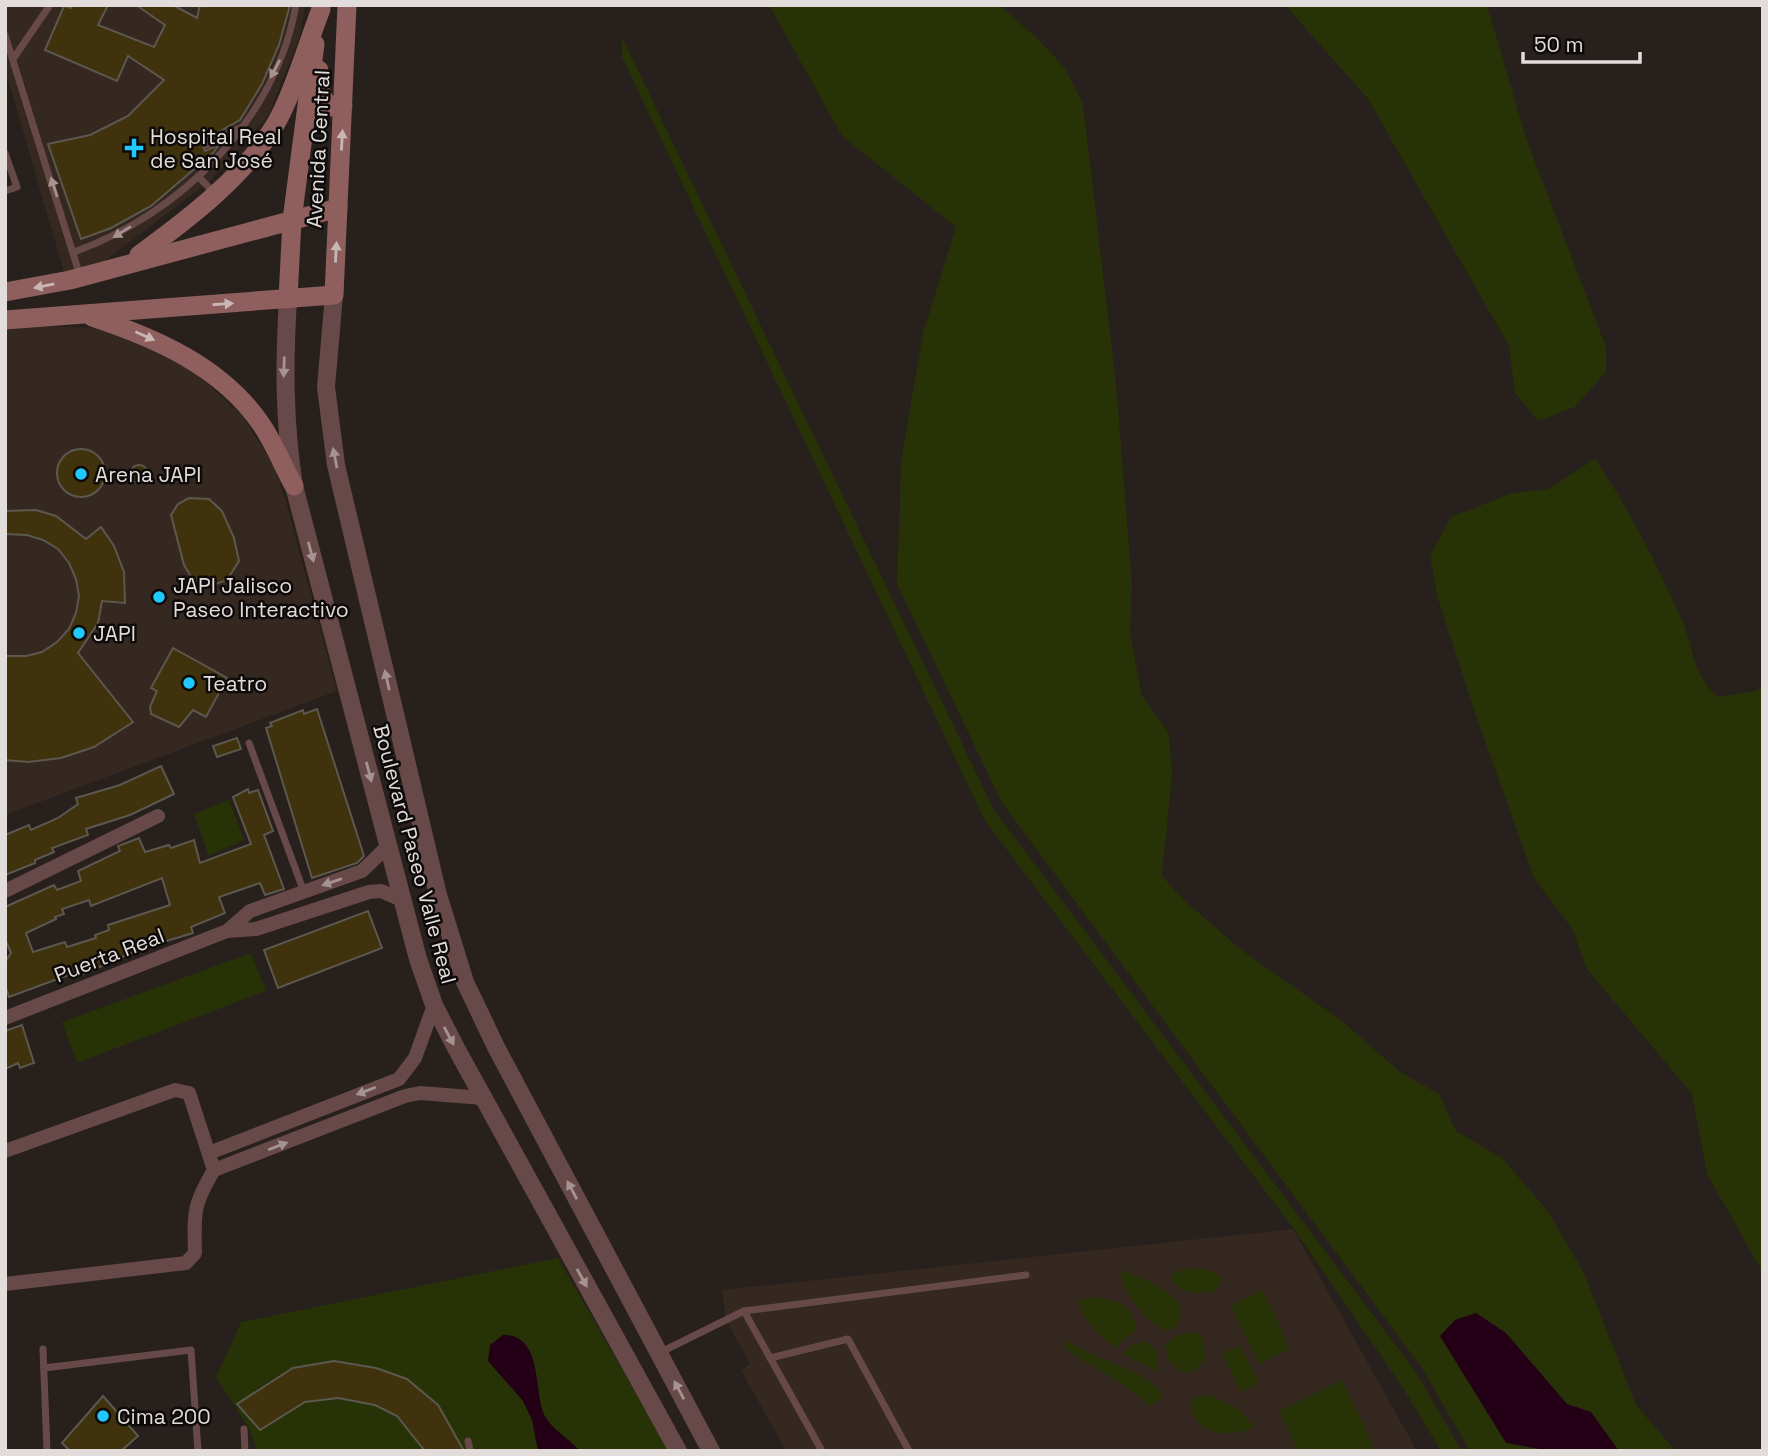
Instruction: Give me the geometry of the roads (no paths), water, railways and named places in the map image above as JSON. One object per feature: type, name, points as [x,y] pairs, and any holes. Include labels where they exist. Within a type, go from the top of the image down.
[{"type":"main road","name":"Avenida Central","points":[[334,295],[347,5]]},
{"type":"main road","name":"Avenida Central","points":[[288,299],[292,220],[321,7]]},
{"type":"main road","points":[[321,7],[319,90],[331,107],[344,106]]},
{"type":"main road","points":[[130,262],[189,219],[215,194],[275,124],[321,7]]},
{"type":"main road","points":[[5,292],[81,277],[338,208]]},
{"type":"main road","points":[[5,320],[334,295]]},
{"type":"main road","points":[[81,314],[138,332],[180,353],[223,384],[261,424],[294,486]]},
{"type":"street","name":"Boulevard Paseo Valle Real","points":[[334,295],[326,387],[328,424],[438,895],[465,982],[496,1047],[711,1451]]},
{"type":"street","name":"Boulevard Paseo Valle Real","points":[[288,299],[283,370],[285,423],[294,486],[402,900],[434,1005],[678,1451]]},
{"type":"street","points":[[5,891],[158,816]]},
{"type":"street","name":"Puerta Real","points":[[227,931],[250,911],[362,872],[388,846]]},
{"type":"street","name":"Puerta Real","points":[[5,1018],[227,931],[256,929],[369,892],[381,891],[402,900]]},
{"type":"street","points":[[304,892],[310,911]]},
{"type":"street","points":[[209,1153],[399,1079],[415,1058],[434,1005]]},
{"type":"street","points":[[5,1151],[176,1090],[189,1093],[214,1170]]},
{"type":"street","points":[[5,1284],[186,1263],[195,1253],[194,1209],[197,1199],[214,1170],[405,1096],[419,1093],[483,1098]]},
{"type":"lane","points":[[13,59],[50,5]]},
{"type":"lane","points":[[74,252],[113,239],[162,208],[200,177],[244,126],[290,40],[296,5]]},
{"type":"lane","points":[[5,34],[81,277]]},
{"type":"lane","points":[[206,145],[244,126]]},
{"type":"lane","points":[[5,153],[17,187],[5,191]]},
{"type":"lane","points":[[200,177],[215,194]]},
{"type":"lane","points":[[249,743],[304,892]]},
{"type":"lane","points":[[659,1353],[744,1311],[1026,1275]]},
{"type":"lane","points":[[744,1311],[822,1451]]},
{"type":"lane","points":[[770,1357],[848,1339],[909,1451]]},
{"type":"lane","points":[[43,1349],[47,1451]]},
{"type":"lane","points":[[44,1368],[191,1350],[198,1451]]},
{"type":"lane","points":[[244,1429],[245,1451]]},
{"type":"lane","points":[[468,1441],[470,1451]]},
{"type":"place","name":"Hospital Real de San José","points":[[134,148]]},
{"type":"place","name":"Arena JAPI","points":[[81,474]]},
{"type":"place","name":"JAPI Jalisco Paseo Interactivo","points":[[159,597]]},
{"type":"place","name":"JAPI","points":[[79,633]]},
{"type":"place","name":"Teatro","points":[[189,683]]},
{"type":"place","name":"Cima 200","points":[[103,1416]]}]
